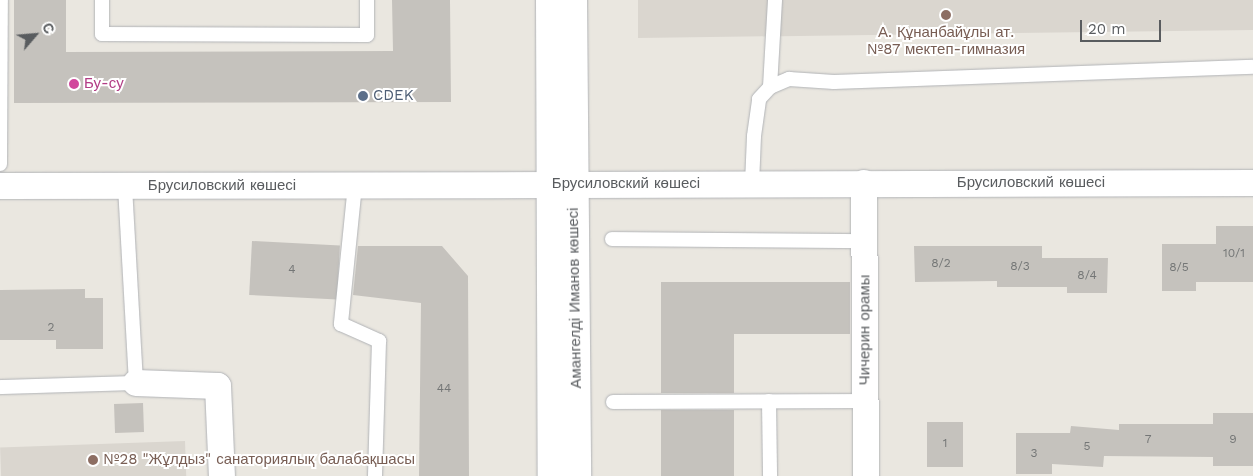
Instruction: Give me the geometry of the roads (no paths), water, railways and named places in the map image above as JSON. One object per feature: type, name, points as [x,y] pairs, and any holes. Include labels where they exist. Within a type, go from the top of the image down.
[{"type":"main road","name":"Амангелді Иманов көшесі","points":[[550,0],[562,185],[577,476]]},
{"type":"main road","name":"Амангелді Иманов көшесі","points":[[552,476],[562,185],[573,0]]},
{"type":"street","name":"Чичерин орамы","points":[[864,183],[866,476]]},
{"type":"street","name":"Брусиловский көшесі","points":[[0,186],[1253,183]]},
{"type":"street","points":[[136,383],[218,386],[222,476]]},
{"type":"lane","points":[[0,164],[2,0]]},
{"type":"lane","points":[[102,0],[102,34],[357,35],[367,35],[367,0]]},
{"type":"lane","points":[[770,87],[775,0]]},
{"type":"lane","points":[[752,184],[759,98],[770,87],[789,79],[834,82],[1253,67]]},
{"type":"lane","points":[[355,185],[341,324],[379,342],[375,476]]},
{"type":"lane","points":[[0,387],[136,383],[126,186]]},
{"type":"lane","points":[[612,239],[865,241]]},
{"type":"lane","points":[[769,401],[770,476]]},
{"type":"lane","points":[[613,402],[866,401]]},
{"type":"place","name":"А. Құнанбайұлы ат. №87 мектеп-гимназия","points":[[946,15]]},
{"type":"place","name":"Бу-су","points":[[74,84]]},
{"type":"place","name":"CDEK","points":[[363,96]]},
{"type":"place","name":"№28 \"Жұлдыз\" санаториялық балабақшасы","points":[[93,460]]}]
